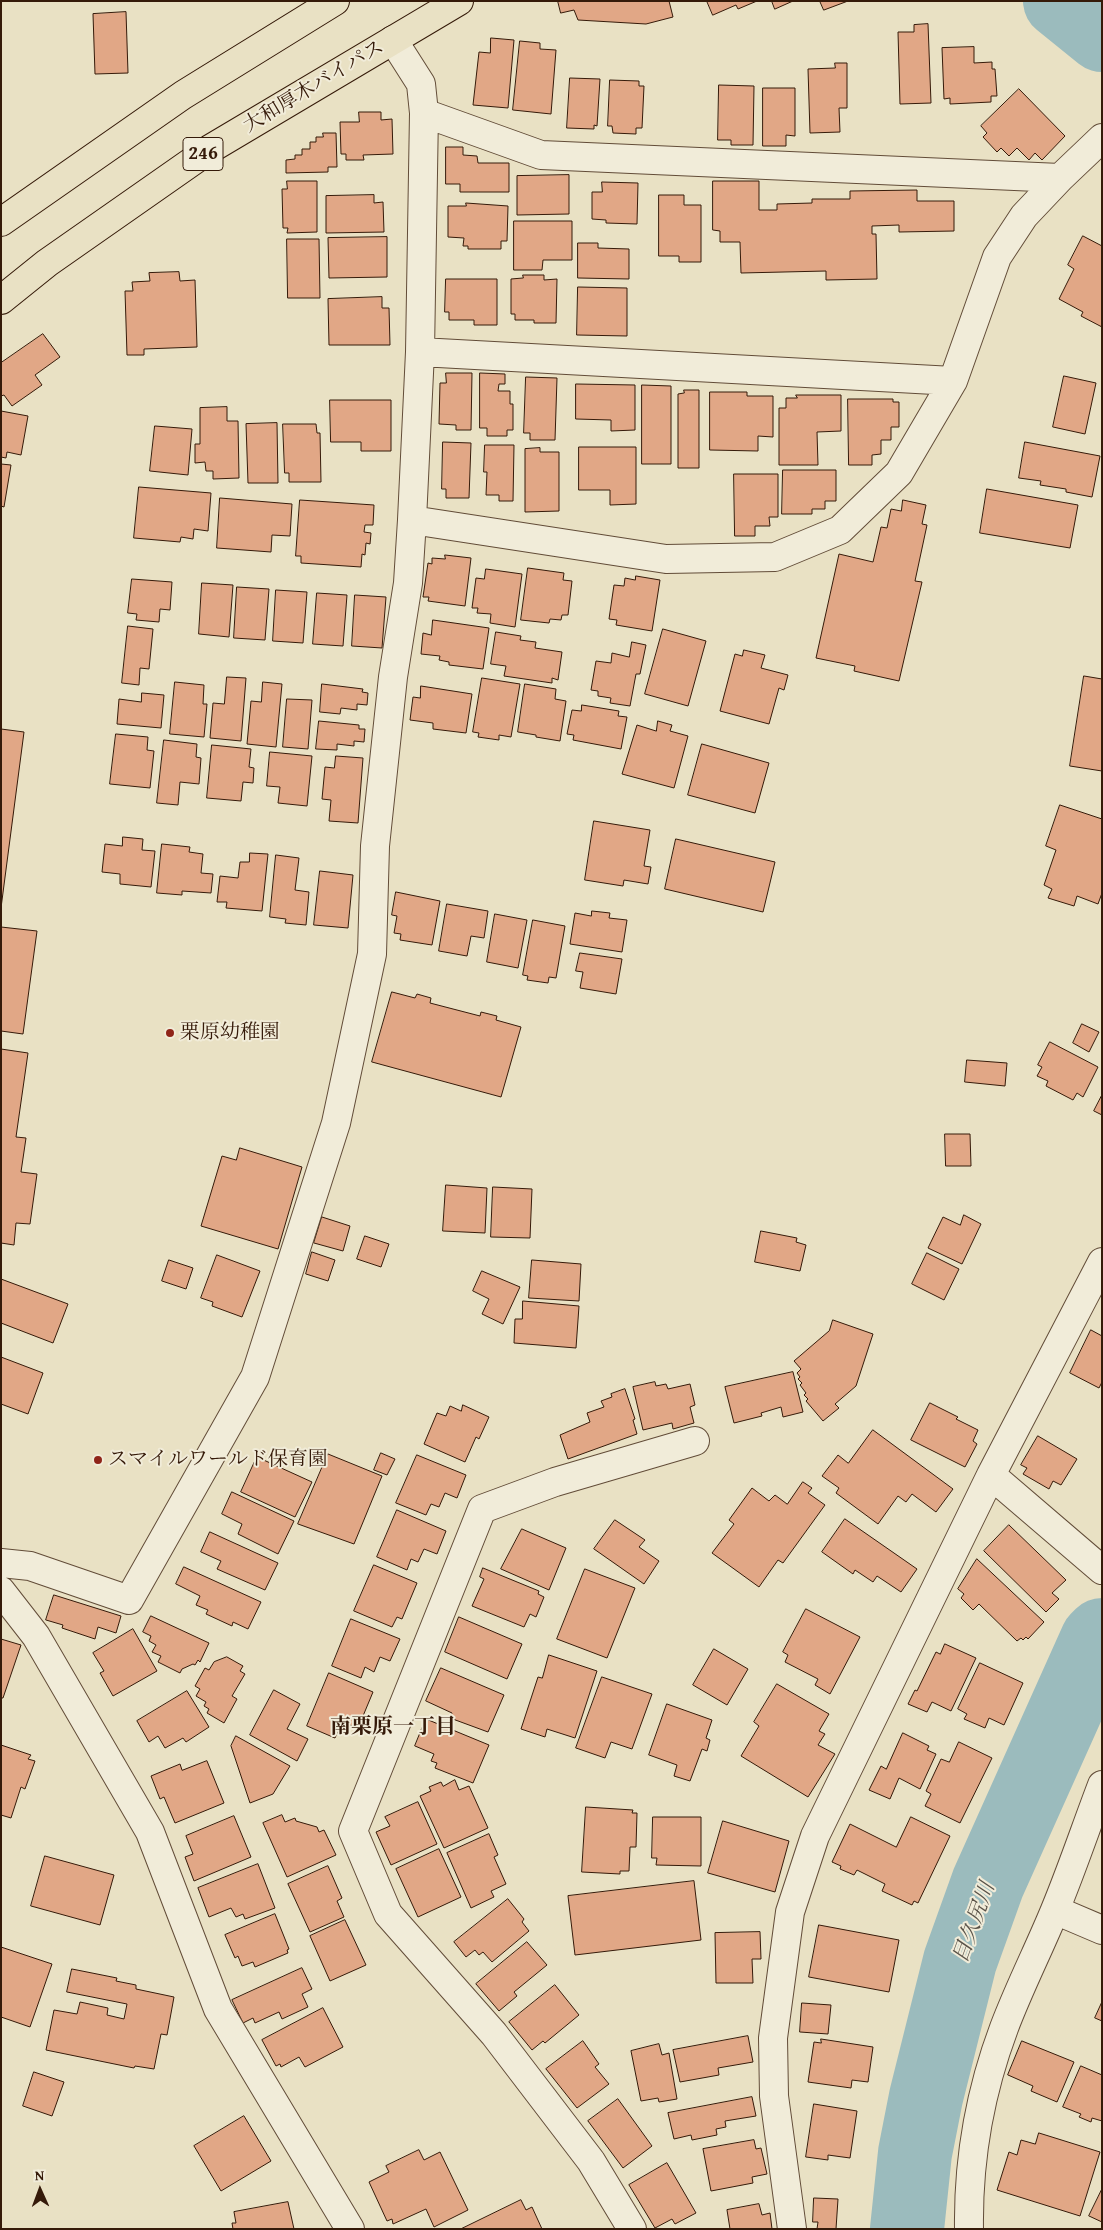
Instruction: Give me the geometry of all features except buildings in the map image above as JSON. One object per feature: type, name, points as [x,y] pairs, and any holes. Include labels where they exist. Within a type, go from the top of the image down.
[{"type":"highway","points":[[1,222],[183,95],[335,1]]},
{"type":"highway","name":"大和厚木バイパス","points":[[1,300],[47,263],[210,149],[459,1]]},
{"type":"street","points":[[1,1563],[30,1566],[129,1600],[255,1377],[336,1123],[372,954],[375,846],[393,677],[408,583],[412,520],[420,352],[424,113],[421,84],[404,33]]},
{"type":"street","points":[[424,113],[541,155],[1060,178]]},
{"type":"street","points":[[412,520],[666,559],[774,557],[840,530],[899,473],[953,381],[997,257],[1024,216],[1102,138]]},
{"type":"street","points":[[420,352],[953,381]]},
{"type":"street","points":[[792,2229],[774,2096],[773,2038],[790,1912],[815,1836],[991,1475],[1102,1262]]},
{"type":"street","points":[[632,2229],[591,2161],[500,2042],[388,1914],[352,1831],[482,1509],[555,1482],[696,1441]]},
{"type":"street","points":[[991,1475],[1099,1564]]},
{"type":"street","points":[[1,1591],[36,1636],[150,1832],[218,2009],[350,2229]]},
{"type":"street","points":[[969,2229],[968,2189],[976,2131],[988,2078],[1004,2029],[1055,1910],[1102,1785]]},
{"type":"street","points":[[1055,1910],[1102,1930]]},
{"type":"waterway","name":"目久尻川","points":[[1060,1],[1102,35]]},
{"type":"waterway","name":"目久尻川","points":[[907,2229],[915,2153],[926,2097],[960,1961],[988,1883],[1097,1640],[1102,1635]]},
{"type":"place","name":"栗原幼稚園","points":[[170,1033]]},
{"type":"place","name":"スマイルワールド保育園","points":[[98,1460]]},
{"type":"district","name":"南栗原一丁目","points":[[393,1728]]}]
